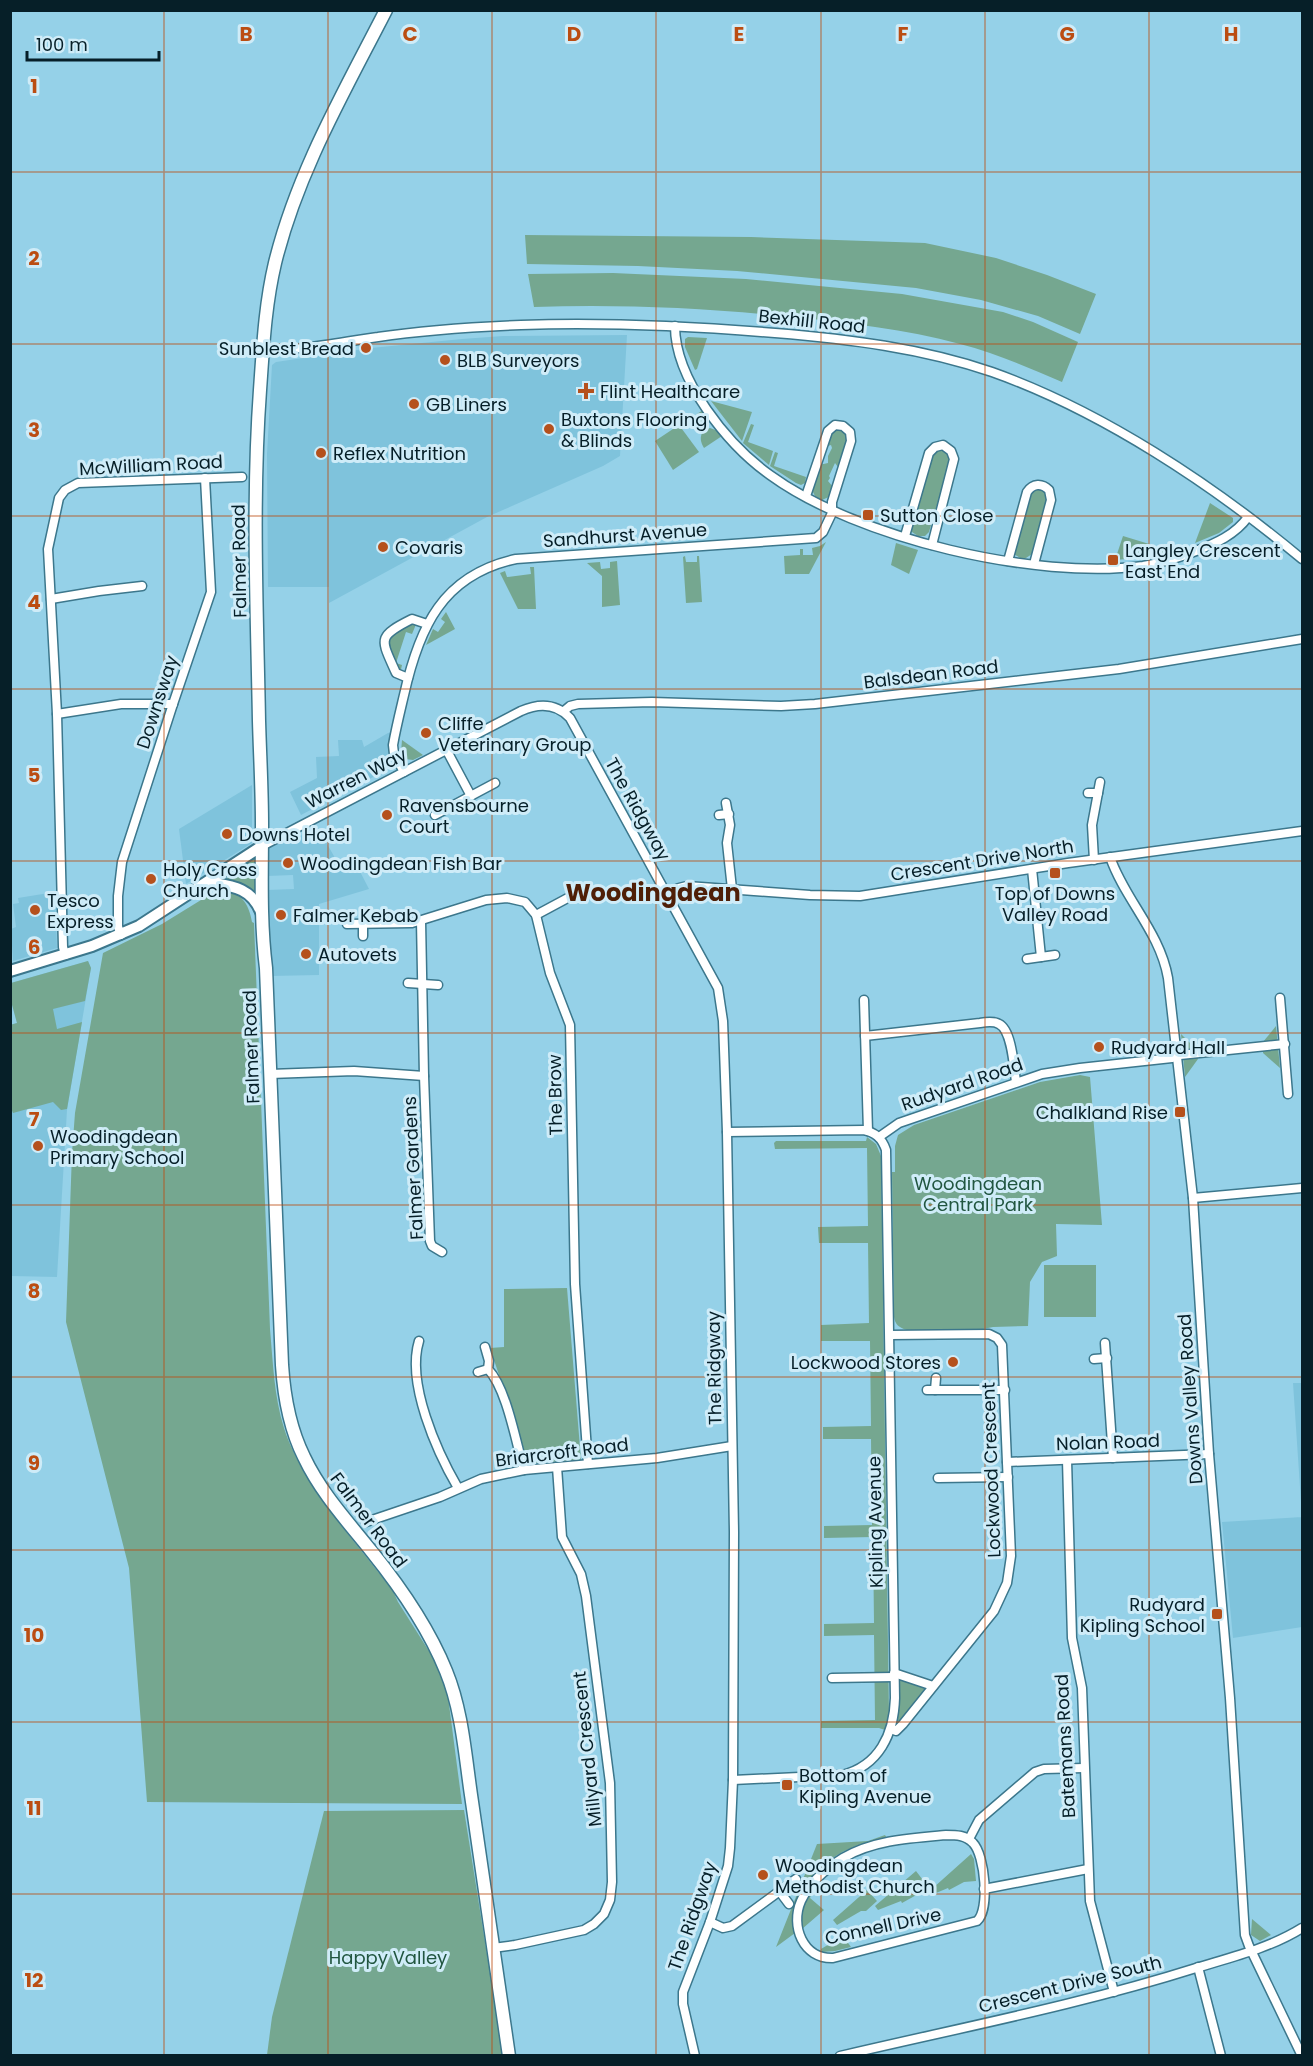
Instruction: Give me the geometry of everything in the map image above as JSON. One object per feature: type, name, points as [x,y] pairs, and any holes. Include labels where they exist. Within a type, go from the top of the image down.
[{"type":"main road","name":"Falmer Road","points":[[386,10],[325,128],[300,184],[275,263],[263,348],[257,432],[255,520],[262,846],[261,912],[266,968],[282,1357],[285,1398],[300,1450],[320,1486],[380,1562],[414,1612],[446,1672],[457,1708],[463,1743],[509,2055]]},
{"type":"street","name":"Bexhill Road","points":[[263,348],[283,349],[383,336],[490,327],[573,324],[675,326],[845,340],[897,348],[975,367],[1029,387],[1093,417],[1151,451],[1248,517],[1302,559]]},
{"type":"street","points":[[675,326],[679,352],[691,380],[724,431],[748,457],[770,475],[806,496],[868,525],[932,544],[1008,561],[1125,568],[1164,562],[1203,548],[1230,535],[1240,528],[1248,517]]},
{"type":"street","name":"Sandhurst Avenue","points":[[404,772],[396,760],[393,748],[414,654],[427,624],[443,601],[476,574],[505,562],[589,553],[813,539],[823,532],[832,509],[832,501],[851,438],[849,431],[843,426],[834,426],[826,432],[806,496]]},
{"type":"street","points":[[904,536],[929,453],[935,447],[943,445],[951,450],[954,460],[932,544]]},
{"type":"street","name":"McWilliam Road","points":[[65,955],[57,714],[48,543],[58,502],[65,490],[74,484],[242,477]]},
{"type":"street","name":"Downsway","points":[[121,935],[118,927],[118,896],[122,862],[172,704],[212,590],[205,478]]},
{"type":"street","points":[[1008,561],[1027,492],[1032,487],[1041,485],[1049,490],[1051,500],[1034,564]]},
{"type":"street","points":[[51,599],[142,586]]},
{"type":"street","points":[[408,678],[396,673],[385,648],[384,638],[388,632],[412,619],[427,624]]},
{"type":"street","name":"Balsdean Road","points":[[564,711],[578,704],[625,702],[781,706],[815,704],[1119,669],[1302,639]]},
{"type":"street","points":[[57,714],[121,704],[172,704]]},
{"type":"street","name":"Warren Way","points":[[262,846],[528,708],[547,705],[564,711]]},
{"type":"street","name":"The Ridgway","points":[[564,711],[718,988],[723,1021],[735,1607],[733,1780],[728,1866],[710,1923],[682,1997],[695,2055]]},
{"type":"street","points":[[447,751],[471,796]]},
{"type":"street","points":[[1094,860],[1092,825],[1100,782]]},
{"type":"street","points":[[435,815],[495,783]]},
{"type":"street","points":[[1088,793],[1098,792]]},
{"type":"street","points":[[726,803],[724,814],[730,825],[727,843],[732,889]]},
{"type":"street","name":"Crescent Drive North","points":[[666,894],[687,886],[853,896],[1302,831]]},
{"type":"street","points":[[10,971],[121,935],[164,912],[262,846]]},
{"type":"street","name":"Downs Valley Road","points":[[1110,857],[1162,952],[1169,980],[1193,1198],[1209,1454],[1230,1698],[1245,1935],[1302,2055]]},
{"type":"street","points":[[1032,869],[1041,957]]},
{"type":"street","points":[[208,882],[244,890],[255,900],[261,912]]},
{"type":"street","points":[[347,924],[406,924],[486,900],[507,898],[525,902],[536,915],[577,893]]},
{"type":"street","name":"The Brow","points":[[536,915],[550,973],[570,1025],[575,1284],[588,1464]]},
{"type":"street","name":"Falmer Gardens","points":[[422,921],[424,1076],[431,1243],[442,1252]]},
{"type":"street","points":[[363,924],[363,936]]},
{"type":"street","points":[[1027,959],[1055,955]]},
{"type":"street","points":[[408,983],[438,985]]},
{"type":"street","points":[[1280,998],[1288,1094]]},
{"type":"street","points":[[864,1000],[868,1131]]},
{"type":"street","points":[[866,1036],[995,1022],[1008,1032],[1016,1082]]},
{"type":"street","name":"Rudyard Road","points":[[879,1137],[900,1123],[1042,1074],[1285,1044]]},
{"type":"street","name":"Falmer Gardens","points":[[270,1074],[354,1071],[424,1076]]},
{"type":"street","points":[[727,1132],[868,1131],[879,1137]]},
{"type":"street","name":"Kipling Avenue","points":[[733,1780],[849,1774],[861,1768],[876,1755],[884,1745],[891,1729],[894,1710],[894,1675],[890,1335],[886,1155],[885,1147],[879,1137]]},
{"type":"street","points":[[1193,1198],[1302,1188]]},
{"type":"street","name":"Lockwood Crescent","points":[[890,1335],[991,1335],[999,1340],[1003,1347],[1011,1556],[1005,1591],[994,1611],[896,1731],[891,1729]]},
{"type":"street","points":[[419,1341],[416,1352],[424,1413],[435,1442],[458,1488]]},
{"type":"street","points":[[1105,1342],[1113,1458]]},
{"type":"street","points":[[485,1347],[489,1361],[488,1369]]},
{"type":"street","points":[[1094,1359],[1107,1358]]},
{"type":"street","points":[[478,1372],[488,1369]]},
{"type":"street","points":[[488,1369],[496,1377],[514,1429],[524,1470]]},
{"type":"street","points":[[936,1378],[931,1390],[1005,1390]]},
{"type":"street","name":"Briarcroft Road","points":[[366,1522],[440,1497],[481,1479],[524,1470],[657,1458],[732,1446]]},
{"type":"street","name":"Nolan Road","points":[[1007,1462],[1209,1454]]},
{"type":"street","name":"Batemans Road","points":[[1066,1460],[1072,1638],[1082,1688],[1090,1900],[1114,1992]]},
{"type":"street","name":"Millyard Crescent","points":[[493,1948],[586,1929],[604,1914],[611,1894],[608,1761],[586,1595],[581,1574],[562,1537],[556,1467]]},
{"type":"street","points":[[938,1478],[1008,1477]]},
{"type":"street","points":[[832,1678],[894,1675],[933,1686]]},
{"type":"street","points":[[969,1839],[979,1820],[1035,1772],[1044,1769],[1084,1768]]},
{"type":"street","name":"Connell Drive","points":[[954,1835],[969,1839],[976,1846],[980,1857],[984,1889],[982,1915],[971,1924],[844,1955],[828,1958],[816,1955],[806,1947],[799,1931],[798,1910],[802,1898],[826,1869],[852,1853],[879,1844],[954,1835]]},
{"type":"street","points":[[984,1889],[1088,1869]]},
{"type":"street","points":[[710,1923],[723,1928],[732,1926],[796,1879]]},
{"type":"street","points":[[780,1892],[789,1904]]},
{"type":"street","name":"Crescent Drive South","points":[[840,2055],[1114,1992],[1251,1951],[1274,1943],[1302,1928]]},
{"type":"street","points":[[1198,1967],[1221,2055]]},
{"type":"shaded area","points":[[627,335],[620,456],[603,466],[487,517],[329,603],[329,587],[268,587],[267,454],[272,365],[276,362],[371,348],[462,339],[503,336]]},
{"type":"shaded area","points":[[394,732],[396,765],[301,815],[290,792],[317,778],[316,757],[339,756],[338,740],[362,740],[364,747]]},
{"type":"shaded area","points":[[252,785],[252,843],[186,884],[179,829]]},
{"type":"shaded area","points":[[318,828],[339,865],[353,858],[369,889],[319,904],[319,975],[270,976],[267,890],[294,889],[293,875],[267,876],[267,852],[286,839],[291,840]]},
{"type":"shaded area","points":[[55,892],[57,948],[13,961],[11,929],[16,927],[13,904],[19,903],[18,898]]},
{"type":"shaded area","name":"Woodingdean Primary School","points":[[88,961],[91,968],[67,1110],[57,1277],[12,1276],[11,1348],[10,1025],[17,1023],[11,1001],[11,983]]},
{"type":"shaded area","points":[[1293,1383],[1302,1383],[1302,1517]]},
{"type":"shaded area","points":[[1302,1517],[1302,1627],[1233,1638],[1222,1522]]},
{"type":"green space","points":[[525,235],[751,237],[925,243],[996,258],[1096,294],[1080,334],[1038,316],[981,300],[916,288],[737,271],[527,264]]},
{"type":"green space","points":[[613,273],[746,279],[902,294],[1003,312],[1033,322],[1078,342],[1062,382],[973,348],[919,334],[877,327],[696,309],[631,306],[534,307],[528,274]]},
{"type":"green space","points":[[688,337],[707,338],[695,370],[685,347],[685,339]]},
{"type":"green space","points":[[711,401],[752,412],[742,441]]},
{"type":"green space","points":[[703,410],[706,417],[705,423],[696,429],[688,426],[685,422]]},
{"type":"green space","points":[[751,424],[754,425],[748,442],[773,451],[769,465],[743,443]]},
{"type":"green space","points":[[679,425],[699,452],[673,470],[655,441]]},
{"type":"green space","points":[[710,428],[718,431],[722,436],[704,448],[701,436]]},
{"type":"green space","points":[[835,429],[842,429],[847,434],[847,441],[841,465],[838,467],[835,463],[829,476],[828,481],[833,487],[831,496],[822,500],[815,496],[812,490],[819,465],[828,463],[828,456],[832,448],[831,445],[825,447],[828,435]]},
{"type":"green space","points":[[939,448],[950,454],[950,461],[929,532],[925,536],[918,536],[912,532],[911,526],[933,452]]},
{"type":"green space","points":[[775,452],[778,453],[774,466],[806,477],[805,483],[801,485],[796,483],[770,466]]},
{"type":"green space","points":[[1034,489],[1043,491],[1048,499],[1032,554],[1023,560],[1014,554],[1028,494]]},
{"type":"green space","points":[[1210,503],[1233,518],[1233,522],[1219,533],[1195,543]]},
{"type":"green space","points":[[1123,536],[1172,551],[1151,557],[1115,560]]},
{"type":"green space","points":[[826,542],[809,574],[785,574],[784,556],[800,555],[800,549],[803,549],[803,555],[813,555],[812,548]]},
{"type":"green space","points":[[896,543],[918,550],[909,574],[891,565]]},
{"type":"green space","points":[[685,556],[686,562],[697,562],[697,556],[699,556],[702,602],[686,603],[683,557]]},
{"type":"green space","points":[[617,561],[620,605],[602,607],[602,576],[587,563],[600,562],[601,569],[610,568],[610,562]]},
{"type":"green space","points":[[530,567],[534,567],[536,609],[518,609],[500,573],[505,571],[507,577],[531,574]]},
{"type":"green space","points":[[446,612],[455,629],[426,645],[433,629],[438,632],[445,622],[441,619]]},
{"type":"green space","points":[[417,622],[412,634],[406,632],[396,663],[402,665],[400,674],[386,646],[387,637]]},
{"type":"green space","points":[[402,740],[423,755],[413,760],[405,759],[401,752]]},
{"type":"green space","points":[[256,856],[256,894],[244,885],[226,879]]},
{"type":"green space","points":[[214,892],[230,892],[240,897],[248,907],[254,923],[270,1329],[274,1379],[284,1428],[292,1449],[317,1492],[393,1591],[434,1659],[447,1689],[462,1804],[147,1802],[129,1568],[66,1322],[72,1153],[75,1113],[103,953],[162,924]]},
{"type":"green space","points":[[88,961],[91,968],[85,1001],[53,1009],[57,1029],[82,1022],[67,1109],[61,1110],[53,1102],[13,1113],[10,1106],[10,1025],[17,1023],[11,1001],[11,983]]},
{"type":"green space","points":[[1276,1026],[1280,1068],[1263,1053],[1263,1042]]},
{"type":"green space","points":[[1181,1034],[1196,1049],[1198,1059],[1185,1077]]},
{"type":"green space","name":"Woodingdean Central Park","points":[[1080,1075],[1090,1077],[1102,1225],[1056,1224],[1057,1256],[1042,1262],[1030,1282],[1028,1326],[978,1330],[907,1330],[900,1327],[896,1324],[894,1317],[892,1172],[895,1172],[895,1146],[898,1135],[914,1125],[1040,1082]]},
{"type":"green space","points":[[867,1137],[876,1144],[881,1156],[889,1715],[885,1730],[879,1728],[821,1728],[821,1721],[875,1720],[874,1635],[824,1636],[824,1624],[874,1623],[873,1537],[824,1538],[824,1526],[872,1525],[871,1439],[823,1439],[823,1427],[871,1426],[870,1341],[821,1341],[821,1325],[869,1323],[868,1243],[819,1243],[818,1227],[868,1226],[867,1148],[775,1149],[774,1143],[776,1141],[866,1141]]},
{"type":"green space","points":[[1044,1265],[1096,1265],[1096,1317],[1044,1317]]},
{"type":"green space","points":[[567,1288],[581,1460],[535,1463],[526,1456],[490,1348],[504,1347],[504,1289]]},
{"type":"green space","points":[[894,1673],[933,1686],[896,1731],[893,1720]]},
{"type":"green space","name":"Happy Valley","points":[[464,1810],[503,2055],[267,2055],[272,2017],[324,1811]]},
{"type":"green space","points":[[885,1835],[888,1840],[856,1846],[843,1852],[820,1869],[810,1880],[797,1905],[795,1933],[776,1947],[817,1844],[868,1841]]},
{"type":"green space","points":[[971,1854],[974,1859],[976,1881],[964,1882],[949,1890],[948,1888],[936,1893],[933,1888]]},
{"type":"green space","points":[[916,1871],[929,1888],[902,1903],[901,1901],[878,1910],[875,1906]]},
{"type":"green space","points":[[813,1890],[810,1898],[824,1910],[802,1929],[806,1900]]},
{"type":"green space","points":[[867,1890],[877,1901],[866,1911],[861,1911],[837,1925],[833,1920]]},
{"type":"green space","points":[[1252,1919],[1271,1935],[1260,1941],[1251,1935]]},
{"type":"green space","points":[[843,1936],[851,1947],[822,1952],[821,1949]]},
{"type":"place","name":"Sunblest Bread","points":[[366,348]]},
{"type":"place","name":"BLB Surveyors","points":[[445,360]]},
{"type":"place","name":"Flint Healthcare","points":[[586,391]]},
{"type":"place","name":"GB Liners","points":[[414,404]]},
{"type":"place","name":"Buxtons Flooring & Blinds","points":[[549,429]]},
{"type":"place","name":"Reflex Nutrition","points":[[321,453]]},
{"type":"place","name":"Sutton Close","points":[[868,515]]},
{"type":"place","name":"Covaris","points":[[383,547]]},
{"type":"place","name":"Langley Crescent East End","points":[[1113,560]]},
{"type":"place","name":"Cliffe Veterinary Group","points":[[426,733]]},
{"type":"place","name":"Ravensbourne Court","points":[[387,815]]},
{"type":"place","name":"Downs Hotel","points":[[227,834]]},
{"type":"place","name":"Woodingdean Fish Bar","points":[[288,863]]},
{"type":"place","name":"Top of Downs Valley Road","points":[[1055,873]]},
{"type":"place","name":"Holy Cross Church","points":[[151,879]]},
{"type":"place","name":"Tesco Express","points":[[35,910]]},
{"type":"place","name":"Falmer Kebab","points":[[281,915]]},
{"type":"place","name":"Autovets","points":[[306,954]]},
{"type":"place","name":"Rudyard Hall","points":[[1099,1047]]},
{"type":"place","name":"Chalkland Rise","points":[[1180,1112]]},
{"type":"place","name":"Woodingdean Primary School","points":[[38,1146]]},
{"type":"place","name":"Lockwood Stores","points":[[953,1362]]},
{"type":"place","name":"Rudyard Kipling School","points":[[1217,1614]]},
{"type":"place","name":"Bottom of Kipling Avenue","points":[[787,1785]]},
{"type":"place","name":"Woodingdean Methodist Church","points":[[763,1875]]},
{"type":"district","name":"Woodingdean","points":[[653,892]]}]
